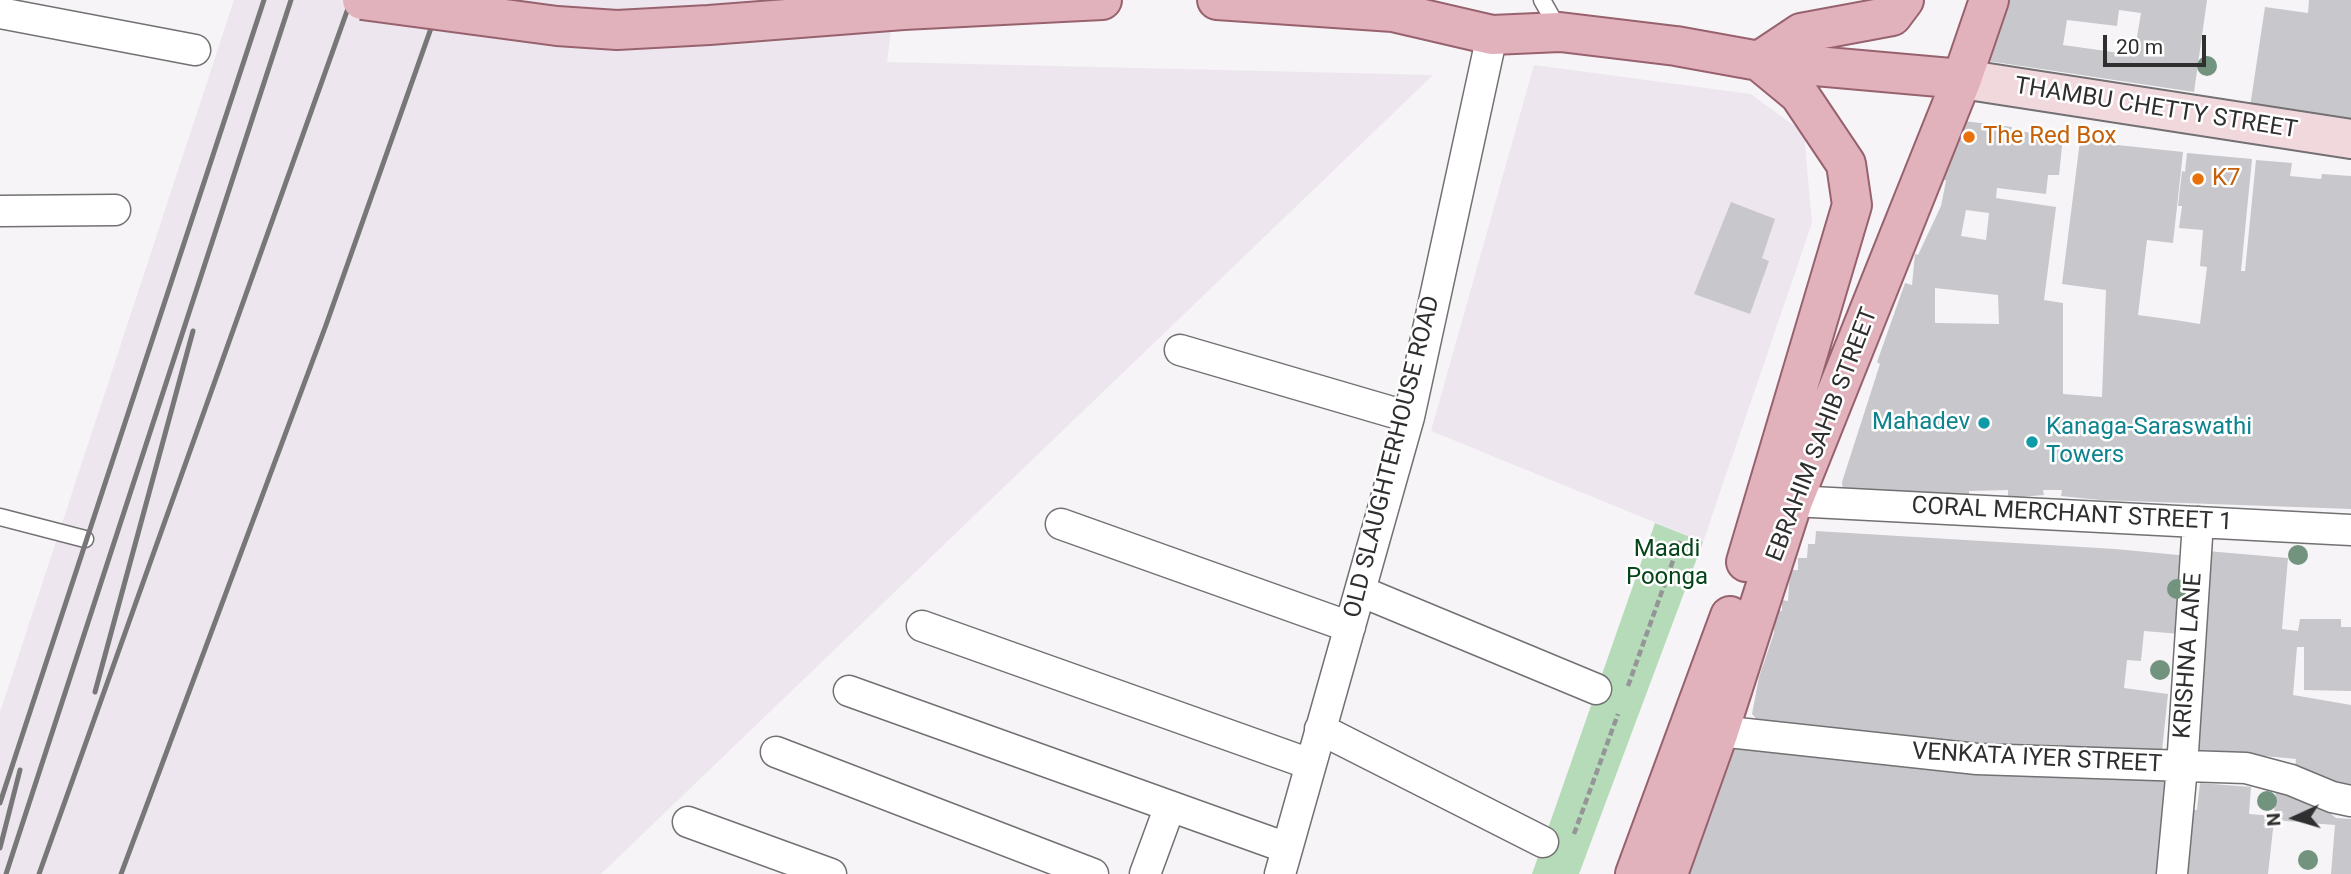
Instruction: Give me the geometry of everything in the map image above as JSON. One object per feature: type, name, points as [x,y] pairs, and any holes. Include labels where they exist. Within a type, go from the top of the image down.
[{"type":"main road","points":[[362,0],[557,26],[617,30],[903,10],[1102,0]]},
{"type":"main road","points":[[1217,0],[1394,12],[1492,35],[1551,16],[1676,46],[1759,61],[1962,79]]},
{"type":"main road","points":[[1759,61],[1801,33],[1892,16],[1904,0]]},
{"type":"main road","name":"EBRAHIM SAHIB STREET","points":[[1668,874],[1719,731],[1793,501],[1962,79],[1989,0]]},
{"type":"main road","name":"EBRAHIM SAHIB STREET","points":[[1635,874],[1731,614],[1852,205],[1846,164],[1799,94],[1759,61]]},
{"type":"main road","points":[[1852,205],[1876,213],[1907,218]]},
{"type":"street","points":[[0,13],[195,50]]},
{"type":"street","name":"OLD SLAUGHTERHOUSE ROAD","points":[[1283,861],[1409,417],[1492,35]]},
{"type":"street","name":"THAMBU CHETTY STREET","points":[[1962,79],[2351,139]]},
{"type":"street","points":[[0,211],[115,209]]},
{"type":"street","points":[[1180,350],[1409,417]]},
{"type":"street","name":"CORAL MERCHANT STREET 1","points":[[1793,501],[2351,530]]},
{"type":"street","name":"KRISHNA LANE","points":[[2172,874],[2198,522]]},
{"type":"street","points":[[1061,524],[1350,627]]},
{"type":"street","points":[[1360,591],[1596,689]]},
{"type":"street","points":[[922,625],[1310,764]]},
{"type":"street","points":[[849,691],[1170,806],[1283,861]]},
{"type":"street","points":[[1320,729],[1543,842]]},
{"type":"street","name":"VENKATA IYER STREET","points":[[1719,731],[1977,759],[2246,768],[2351,801]]},
{"type":"street","points":[[776,752],[1093,874]]},
{"type":"street","points":[[1144,874],[1170,806]]},
{"type":"street","points":[[688,822],[831,874]]},
{"type":"lane","points":[[0,517],[85,539]]},
{"type":"shaded area","points":[[234,0],[895,0],[887,62],[1433,75],[601,874],[0,874],[0,712]]},
{"type":"shaded area","points":[[1534,65],[1751,94],[1804,133],[1812,223],[1703,542],[1431,431]]},
{"type":"green space","name":"Maadi Poonga","points":[[1655,523],[1703,542],[1579,874],[1532,874]]},
{"type":"building","points":[[2009,0],[2207,0],[2194,92],[1988,61]],"holes":[[[2119,10],[2141,13],[2134,55],[2063,45],[2067,20],[2117,26]]]},
{"type":"building","points":[[2309,0],[2351,0],[2351,120],[2250,107],[2265,7],[2308,13]]},
{"type":"building","points":[[1964,121],[2063,137],[2059,175],[2048,175],[2046,194],[1997,188],[1996,198],[2056,207],[2044,300],[2063,303],[2063,394],[2102,397],[2106,290],[2062,284],[2080,141],[2183,152],[2173,243],[2147,240],[2138,315],[2200,324],[2207,267],[2200,266],[2203,230],[2179,228],[2182,206],[2178,206],[2187,153],[2252,159],[2241,271],[2245,271],[2256,160],[2292,163],[2290,176],[2321,179],[2322,174],[2351,176],[2351,509],[2100,500],[2061,496],[2062,490],[2043,490],[2044,495],[2008,498],[2008,490],[1969,491],[1969,496],[1843,493],[1842,482],[1880,364],[1877,362],[1905,283],[1912,285],[1915,254],[1918,255],[1941,206],[1946,181],[1942,178]],"holes":[[[1966,210],[1989,213],[1986,240],[1961,236]],[[1935,288],[1998,295],[1999,324],[1935,323]]]},
{"type":"building","points":[[1731,202],[1775,219],[1762,258],[1769,261],[1750,314],[1694,294]]},
{"type":"building","points":[[1816,531],[2189,556],[2181,634],[2144,631],[2141,661],[2127,660],[2124,688],[2168,694],[2161,760],[2117,759],[1759,722],[1752,714],[1759,677],[1774,633],[1775,610],[1782,611],[1782,600],[1788,601],[1790,570],[1798,570],[1798,558],[1807,558],[1808,544],[1815,544]]},
{"type":"building","points":[[2207,551],[2288,558],[2282,629],[2298,631],[2300,619],[2341,619],[2341,627],[2351,627],[2351,691],[2304,690],[2304,647],[2297,647],[2293,695],[2351,705],[2351,793],[2295,769],[2296,759],[2190,749]]},
{"type":"building","points":[[1732,747],[2179,779],[2170,874],[1685,874]]},
{"type":"building","points":[[2200,783],[2251,787],[2249,814],[2274,816],[2276,786],[2316,802],[2336,818],[2351,819],[2351,874],[2331,874],[2335,825],[2274,820],[2268,874],[2177,874],[2184,809],[2197,810]]},
{"type":"railway","points":[[0,803],[264,0]]},
{"type":"railway","points":[[6,874],[291,0]]},
{"type":"railway","points":[[39,874],[351,0]]},
{"type":"railway","points":[[121,874],[326,325],[441,0]]},
{"type":"railway","points":[[95,692],[193,331]]},
{"type":"railway","points":[[0,848],[20,770]]},
{"type":"place","name":"The Red Box","points":[[1969,137]]},
{"type":"place","name":"K7","points":[[2198,179]]},
{"type":"place","name":"Mahadev","points":[[1984,423]]},
{"type":"place","name":"Kanaga-Saraswathi Towers","points":[[2032,442]]}]
